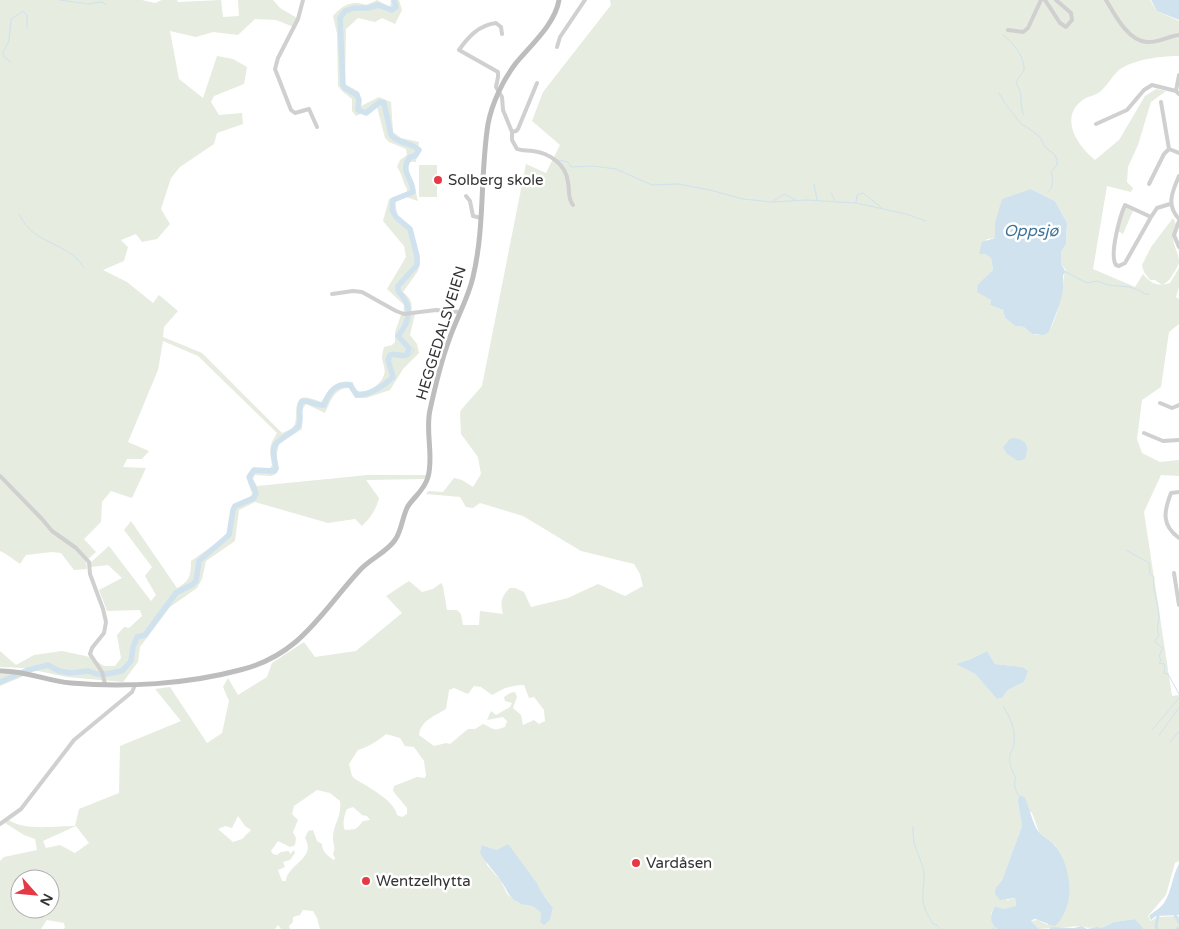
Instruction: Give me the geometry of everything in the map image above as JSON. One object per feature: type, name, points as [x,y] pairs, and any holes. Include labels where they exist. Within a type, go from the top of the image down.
[{"type":"main road","name":"HEGGEDALSVEIEN","points":[[0,671],[20,672],[67,683],[135,684],[162,683],[224,674],[251,667],[270,660],[309,631],[361,568],[394,541],[405,513],[422,490],[428,477],[430,466],[430,409],[446,350],[473,277],[481,218],[483,160],[491,110],[514,66],[556,12],[559,0]]},
{"type":"street","points":[[303,0],[298,19],[278,58],[275,69],[291,110],[295,113],[309,109],[317,127]]},
{"type":"street","points":[[557,47],[560,37],[586,0]]},
{"type":"street","points":[[1008,30],[1023,32],[1028,28],[1041,0]]},
{"type":"street","points":[[1045,0],[1060,23],[1066,27],[1072,20],[1071,13],[1056,0]]},
{"type":"street","points":[[1106,0],[1113,13],[1125,28],[1140,40],[1147,42],[1179,35]]},
{"type":"street","points":[[502,34],[501,27],[496,22],[484,26],[472,34],[459,50],[498,72],[496,87],[502,97],[503,110],[512,132],[512,140],[517,149],[538,152],[560,164],[566,173],[569,183],[569,199],[573,205]]},
{"type":"street","points":[[1096,124],[1127,110],[1144,90],[1152,85],[1177,93],[1179,75]]},
{"type":"street","points":[[512,132],[518,129],[537,83]]},
{"type":"street","points":[[1161,102],[1169,149]]},
{"type":"street","points":[[1169,149],[1179,153]]},
{"type":"street","points":[[1149,184],[1164,154],[1169,149]]},
{"type":"street","points":[[1179,176],[1172,192],[1170,204],[1179,220],[1174,235],[1179,247]]},
{"type":"street","points":[[466,196],[470,201],[473,216],[481,218]]},
{"type":"street","points":[[1151,217],[1125,204],[1120,215],[1116,235],[1113,260],[1116,265],[1119,266],[1126,263],[1157,208],[1170,204]]},
{"type":"street","points":[[332,294],[362,292],[396,311],[409,314],[436,310],[460,312]]},
{"type":"street","points":[[1160,403],[1172,408],[1179,405]]},
{"type":"street","points":[[1144,434],[1163,440],[1179,440]]},
{"type":"street","points":[[0,476],[52,531],[76,548],[89,562],[90,574],[106,622],[104,633],[90,652],[103,674],[105,684]]},
{"type":"street","points":[[1179,492],[1171,493],[1165,510],[1165,518],[1169,529],[1179,538]]},
{"type":"street","points":[[1174,573],[1179,605]]},
{"type":"street","points":[[0,824],[21,809],[74,740],[132,692],[135,684]]},
{"type":"shaded area","points":[[0,0],[142,0],[155,3],[162,0],[177,0],[178,2],[221,0],[223,17],[239,16],[238,0],[273,0],[280,8],[297,18],[294,27],[276,20],[255,19],[238,35],[213,32],[196,37],[170,31],[179,79],[203,98],[217,56],[233,59],[247,67],[244,84],[214,96],[211,102],[219,115],[242,113],[243,124],[217,133],[214,144],[180,167],[171,178],[161,209],[170,224],[157,239],[142,242],[136,234],[121,240],[128,247],[124,261],[103,270],[127,282],[153,303],[159,295],[178,311],[164,327],[163,337],[202,353],[282,433],[294,426],[298,401],[301,399],[308,398],[321,402],[334,386],[342,382],[353,382],[355,390],[364,391],[380,382],[385,373],[382,359],[384,347],[395,342],[395,332],[401,315],[415,314],[410,335],[417,344],[419,353],[403,369],[390,390],[366,398],[355,398],[349,388],[344,388],[334,396],[325,413],[306,404],[302,410],[302,429],[279,444],[276,457],[279,469],[277,473],[272,476],[255,475],[253,479],[257,486],[368,475],[427,475],[426,479],[366,480],[379,498],[373,513],[362,526],[355,519],[328,523],[255,502],[239,510],[235,541],[206,561],[202,579],[197,588],[170,607],[140,647],[138,662],[123,682],[67,677],[24,668],[0,667],[0,651],[16,665],[34,655],[62,651],[90,657],[104,666],[115,666],[121,658],[117,635],[124,627],[129,628],[142,616],[140,610],[107,611],[99,590],[122,578],[108,565],[91,567],[90,563],[109,546],[151,601],[156,595],[145,576],[152,567],[124,530],[131,521],[177,588],[185,583],[191,570],[191,561],[222,539],[228,531],[231,509],[234,504],[251,496],[248,474],[252,468],[270,468],[272,465],[270,448],[277,433],[198,356],[163,341],[158,370],[128,442],[149,451],[142,459],[127,459],[123,467],[146,468],[132,498],[111,491],[102,502],[101,522],[84,539],[96,552],[86,561],[87,569],[74,570],[61,553],[52,552],[26,555],[20,564],[0,551]]},
{"type":"shaded area","points":[[377,0],[390,7],[391,0],[399,0],[402,10],[395,24],[382,18],[375,22],[358,18],[346,29],[345,84],[359,92],[361,106],[379,97],[391,102],[393,132],[401,138],[419,142],[416,162],[407,162],[404,169],[414,185],[418,201],[406,197],[395,202],[398,218],[412,227],[420,261],[418,271],[403,292],[411,302],[411,314],[403,315],[404,305],[387,289],[406,257],[404,246],[383,221],[389,199],[407,193],[397,167],[400,160],[407,155],[406,149],[389,142],[385,138],[377,107],[356,116],[352,111],[352,99],[338,86],[337,34],[333,16],[348,4],[366,5]]},
{"type":"shaded area","points":[[610,0],[1150,0],[1157,11],[1179,21],[1179,56],[1156,58],[1125,66],[1114,75],[1101,91],[1084,99],[1076,106],[1071,122],[1073,131],[1082,147],[1095,160],[1119,140],[1145,96],[1156,89],[1166,91],[1151,102],[1138,145],[1128,167],[1127,182],[1133,188],[1131,192],[1107,186],[1093,269],[1135,287],[1143,274],[1155,284],[1170,283],[1179,268],[1179,287],[1176,297],[1179,299],[1179,324],[1169,332],[1161,387],[1142,400],[1137,439],[1142,453],[1160,462],[1179,460],[1179,476],[1161,475],[1144,512],[1172,696],[1179,695],[1179,861],[1175,863],[1166,895],[1148,916],[1151,921],[1157,917],[1179,916],[1179,929],[1144,929],[1135,919],[1114,922],[1101,928],[1081,926],[1039,929],[1031,921],[1038,920],[1048,925],[1056,846],[1039,832],[1032,813],[1018,803],[1022,826],[1002,880],[995,889],[1007,900],[1015,898],[1016,907],[1004,909],[995,906],[991,914],[997,929],[320,929],[313,911],[303,910],[300,915],[293,917],[293,922],[289,926],[290,929],[281,929],[278,925],[275,929],[63,929],[65,928],[64,923],[47,920],[41,929],[0,929],[0,861],[4,857],[37,850],[35,839],[24,835],[5,823],[9,820],[31,827],[75,826],[79,809],[119,793],[120,746],[181,721],[155,689],[170,687],[207,743],[222,733],[229,701],[223,687],[228,678],[238,695],[267,677],[272,663],[304,642],[315,657],[356,651],[402,613],[386,596],[409,581],[422,592],[433,589],[441,583],[447,610],[457,610],[461,614],[463,625],[479,625],[480,611],[503,614],[502,600],[510,588],[524,592],[531,607],[568,598],[598,584],[625,596],[643,586],[640,574],[634,564],[581,551],[523,516],[480,503],[473,508],[466,507],[460,497],[426,494],[428,491],[443,492],[454,478],[462,480],[473,487],[481,474],[478,457],[461,434],[460,413],[482,386],[526,164],[546,173],[560,145],[532,121],[543,92],[611,5]],"holes":[[[1031,189],[1055,201],[1067,223],[1066,244],[1061,252],[1061,264],[1066,270],[1063,290],[1049,332],[1037,335],[1032,334],[1024,327],[1015,326],[1005,318],[1003,310],[990,305],[991,300],[978,284],[993,270],[991,258],[985,254],[979,254],[987,239],[995,238],[995,223]],[[987,651],[995,664],[1022,667],[1024,682],[1008,690],[1002,698],[997,699],[975,674],[957,664]],[[524,685],[529,698],[534,697],[544,710],[545,721],[539,724],[534,720],[523,725],[521,715],[513,708],[517,697],[515,692],[504,697],[505,701],[512,703],[510,707],[496,715],[491,711],[487,720],[503,717],[507,721],[505,727],[495,729],[483,724],[475,729],[468,729],[450,744],[434,746],[419,735],[426,722],[446,709],[449,690],[454,688],[468,694],[474,686],[481,687],[492,695],[505,688]],[[386,734],[400,738],[405,746],[414,747],[424,761],[425,778],[417,777],[394,786],[393,791],[407,808],[407,814],[402,817],[397,815],[386,799],[355,779],[352,776],[349,764],[358,750]],[[317,790],[330,793],[340,801],[340,812],[333,833],[333,854],[335,858],[334,860],[324,852],[322,844],[317,841],[313,830],[308,831],[305,838],[308,845],[305,856],[291,870],[286,881],[282,881],[278,870],[285,867],[283,862],[290,860],[295,853],[294,850],[290,854],[289,851],[281,852],[277,855],[271,851],[278,841],[290,847],[295,845],[296,838],[293,832],[298,820],[292,814],[294,806]],[[353,807],[370,820],[363,821],[355,829],[345,830],[344,823],[347,809]],[[238,816],[245,826],[251,830],[242,839],[233,842],[218,829],[225,826],[232,828]],[[76,826],[89,843],[75,853],[60,845],[46,848],[43,841]],[[482,845],[505,854],[526,869],[553,908],[550,920],[544,924],[540,922],[541,913],[534,905],[518,903],[507,894],[501,881],[487,865]]]},
{"type":"shaded area","points":[[419,165],[437,165],[437,197],[419,197]]},
{"type":"shaded area","points":[[1126,207],[1133,211],[1123,234],[1118,231]]},
{"type":"shaded area","points":[[1173,218],[1176,224],[1173,241],[1179,263],[1170,279],[1162,285],[1155,280],[1150,280],[1144,272],[1142,265],[1151,247]]},
{"type":"shaded area","points":[[0,674],[26,675],[0,686]]},
{"type":"water","points":[[1151,0],[1179,0],[1179,20],[1157,11]]},
{"type":"water","name":"Oppsjø","points":[[1031,189],[1055,201],[1067,223],[1066,244],[1061,252],[1061,264],[1066,272],[1063,275],[1063,290],[1049,332],[1044,335],[1032,334],[1024,327],[1015,326],[1005,318],[1003,310],[990,305],[991,300],[977,292],[978,284],[993,270],[991,258],[985,254],[979,254],[982,242],[995,238],[995,223],[1002,199]]},
{"type":"water","points":[[1015,438],[1023,441],[1026,445],[1025,459],[1018,461],[1007,454],[1003,447],[1010,439]]},
{"type":"water","points":[[987,651],[995,664],[1022,667],[1028,671],[1024,682],[1008,690],[1002,698],[997,699],[975,674],[956,664]]},
{"type":"water","points":[[1019,796],[1025,798],[1038,831],[1056,847],[1066,866],[1069,898],[1062,918],[1055,926],[1034,919],[1031,921],[1039,929],[997,929],[992,921],[991,915],[995,906],[1004,909],[1016,906],[1015,898],[1000,900],[995,894],[995,889],[1002,880],[1022,826],[1018,803]]},
{"type":"water","points":[[508,844],[553,908],[550,920],[544,925],[540,922],[541,913],[537,909],[521,904],[512,898],[480,853],[482,845],[497,850]]},
{"type":"water","points":[[1179,864],[1179,915],[1156,916],[1151,920],[1149,916],[1161,907],[1167,898]]},
{"type":"water","points":[[1135,919],[1144,929],[1087,929],[1101,928],[1114,922]]},
{"type":"water","points":[[1081,926],[1087,929],[1049,929],[1052,927],[1074,928]]},
{"type":"waterway","points":[[60,0],[88,4],[101,2],[106,4]]},
{"type":"waterway","points":[[0,682],[28,670],[48,665],[59,671],[70,673],[88,671],[106,674],[122,671],[131,661],[137,637],[145,635],[176,593],[196,581],[199,561],[229,535],[235,506],[254,498],[256,493],[249,477],[254,470],[274,471],[276,468],[274,447],[298,426],[302,401],[324,405],[333,389],[340,385],[350,385],[357,395],[372,392],[393,377],[388,360],[390,355],[407,355],[409,348],[398,336],[407,322],[408,307],[398,291],[398,286],[417,265],[417,256],[410,229],[396,217],[392,210],[393,200],[413,192],[406,167],[410,157],[415,156],[419,150],[397,140],[391,135],[384,103],[380,102],[366,113],[358,110],[359,100],[357,95],[343,85],[340,18],[345,11],[354,8],[368,8],[378,5],[392,10],[396,7],[394,0]]},
{"type":"waterway","points":[[11,62],[3,56],[9,41],[11,19],[23,11],[27,15],[27,28]]},
{"type":"waterway","points":[[1003,35],[1017,49],[1022,59],[1024,70],[1018,79],[1017,85],[1024,115]]},
{"type":"waterway","points":[[999,93],[1022,125],[1040,137],[1045,147],[1055,155],[1057,165],[1051,172],[1052,183],[1048,192]]},
{"type":"waterway","points":[[558,160],[568,162],[571,167],[593,166],[616,169],[652,185],[678,184],[743,199],[772,202],[807,200],[856,203],[906,214],[926,221]]},
{"type":"waterway","points":[[814,184],[817,200]]},
{"type":"waterway","points":[[831,193],[835,201]]},
{"type":"waterway","points":[[856,203],[857,195],[863,193],[882,208]]},
{"type":"waterway","points":[[772,202],[784,194],[796,200]]},
{"type":"waterway","points":[[19,214],[25,225],[33,232],[69,252],[84,268]]},
{"type":"waterway","points":[[1066,272],[1087,283],[1097,281],[1108,285],[1130,287],[1144,294],[1149,294]]},
{"type":"waterway","points":[[407,345],[414,349],[412,354],[407,355]]},
{"type":"waterway","points":[[1126,550],[1149,563],[1150,574],[1154,577],[1159,615],[1157,630],[1159,635],[1155,641],[1163,648],[1159,656],[1161,660],[1159,663],[1164,664],[1164,673],[1168,674],[1179,694]]},
{"type":"waterway","points":[[1152,730],[1179,698]]},
{"type":"waterway","points":[[1003,706],[1013,729],[1014,745],[1010,760],[1016,778],[1016,792],[1019,796]]},
{"type":"waterway","points":[[1159,735],[1179,708]]},
{"type":"waterway","points":[[1170,742],[1179,731]]},
{"type":"waterway","points":[[913,827],[914,844],[924,872],[924,906],[933,924],[937,925],[939,929]]},
{"type":"waterway","points":[[1175,915],[1179,922]]},
{"type":"waterway","points":[[1157,929],[1158,916]]},
{"type":"place","name":"Solberg skole","points":[[438,180]]},
{"type":"place","name":"Vardåsen","points":[[636,863]]},
{"type":"place","name":"Wentzelhytta","points":[[366,881]]}]
